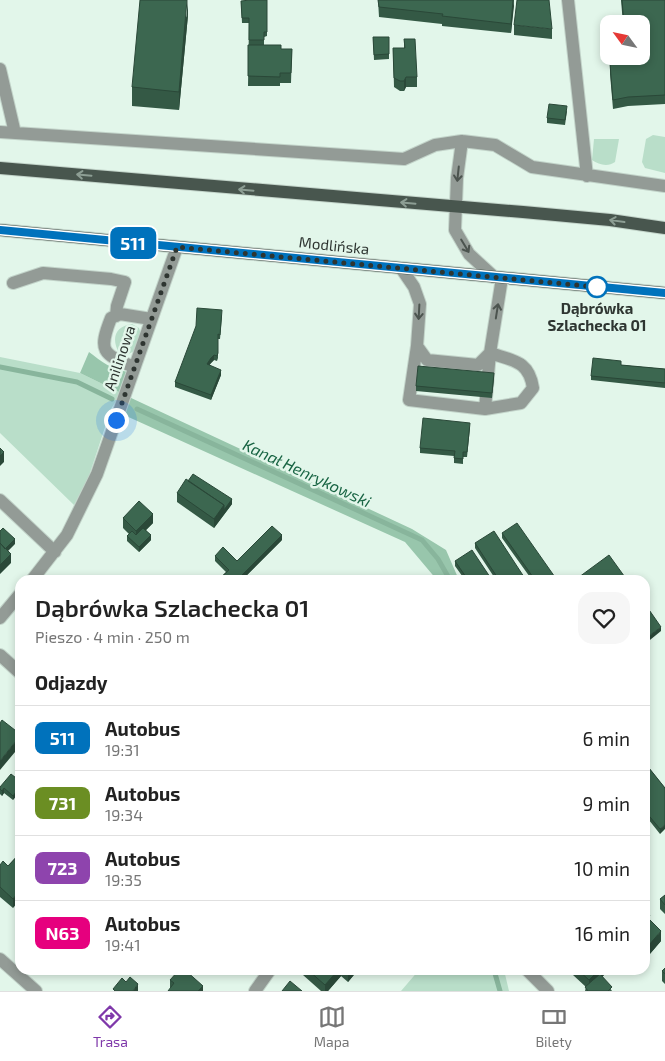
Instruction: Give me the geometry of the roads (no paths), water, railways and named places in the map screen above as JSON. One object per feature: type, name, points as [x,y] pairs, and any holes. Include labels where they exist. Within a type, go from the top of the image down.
[{"type":"main road","points":[[0,168],[456,206],[610,220],[665,228]]},
{"type":"main road","name":"Modlińska","points":[[0,230],[665,293]]},
{"type":"street","points":[[568,0],[587,176]]},
{"type":"street","points":[[0,70],[15,133]]},
{"type":"street","points":[[0,132],[404,159],[435,145],[462,141],[494,145],[532,168],[665,186]]},
{"type":"street","points":[[462,141],[457,178],[455,230],[469,254],[498,277],[485,409]]},
{"type":"street","name":"Anilinowa","points":[[36,575],[67,535],[97,474],[177,247]]},
{"type":"street","points":[[401,268],[414,287],[420,304],[417,346],[409,400],[485,409],[521,403],[533,388],[531,375],[519,363],[490,353]]},
{"type":"street","points":[[13,283],[43,273],[125,282],[117,306],[116,316]]},
{"type":"street","points":[[134,367],[111,357],[104,347],[103,337],[111,318],[120,314],[151,319]]},
{"type":"street","points":[[417,346],[427,360],[478,365],[490,353]]},
{"type":"street","points":[[0,500],[55,552]]},
{"type":"street","points":[[0,618],[15,600]]},
{"type":"street","points":[[0,655],[15,668]]},
{"type":"street","points":[[0,959],[15,974]]},
{"type":"street","points":[[16,975],[30,989]]},
{"type":"street","points":[[255,991],[266,975]]},
{"type":"street","points":[[532,975],[548,991]]},
{"type":"waterway","name":"Kanał Henrykowski","points":[[0,367],[77,382],[112,399]]},
{"type":"waterway","name":"Kanał Henrykowski","points":[[137,409],[422,540],[438,559],[447,575]]},
{"type":"waterway","name":"Kanał Henrykowski","points":[[495,975],[500,991]]},
{"type":"place","name":"Dąbrówka Szlachecka 01","points":[[597,287]]}]
